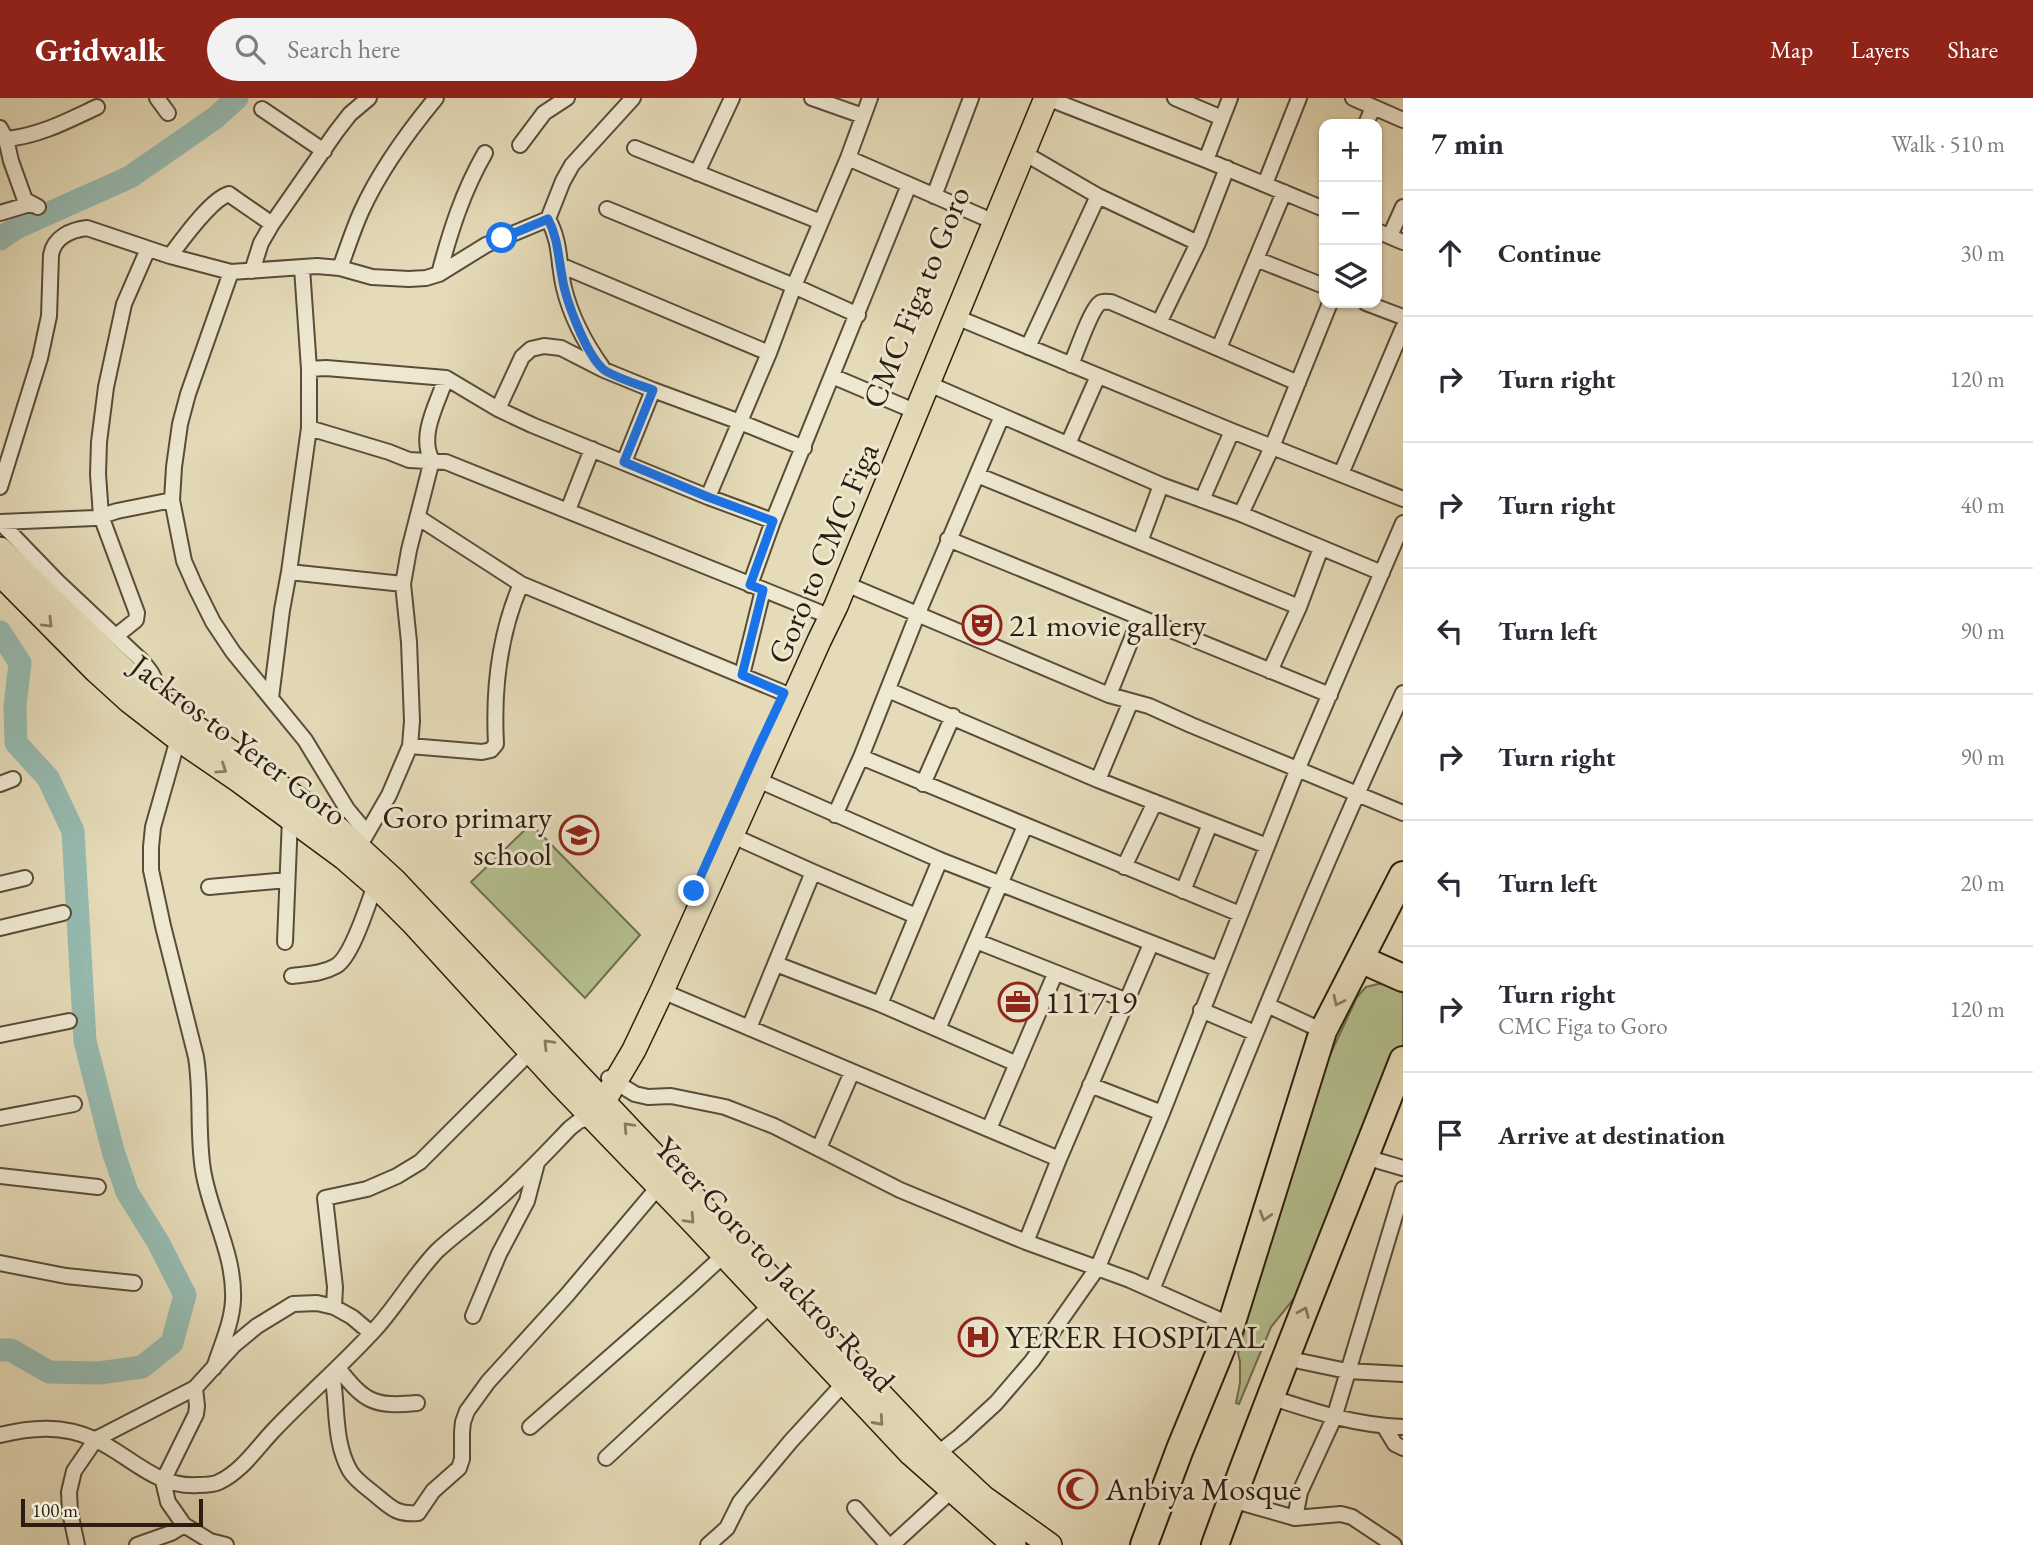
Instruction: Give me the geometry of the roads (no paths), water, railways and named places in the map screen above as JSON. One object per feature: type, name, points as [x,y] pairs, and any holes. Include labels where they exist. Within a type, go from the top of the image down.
[{"type":"highway","points":[[1144,1545],[1231,1325],[1323,1031],[1403,875]]},
{"type":"highway","points":[[1360,959],[1403,978]]},
{"type":"highway","points":[[1215,1545],[1285,1358],[1403,1060]]},
{"type":"main road","name":"CMC Figa to Goro","points":[[597,1100],[784,693],[1034,98]]},
{"type":"main road","name":"Goro to CMC Figa","points":[[597,1100],[634,1050],[733,836],[846,584],[1047,98]]},
{"type":"main road","points":[[0,549],[150,695],[332,823],[363,840],[394,880],[597,1100],[798,1306],[889,1406],[960,1478],[1050,1545]]},
{"type":"main road","name":"Jackros to Yerer Goro","points":[[0,574],[129,701],[344,858],[375,886],[456,970],[530,1052],[597,1100]]},
{"type":"main road","name":"Yerer Goro to Jackros Road","points":[[597,1100],[659,1186],[723,1256],[911,1454],[1014,1545]]},
{"type":"street","points":[[158,98],[168,113]]},
{"type":"street","points":[[340,268],[375,185],[407,134],[436,98]]},
{"type":"street","points":[[520,145],[544,113],[567,98]]},
{"type":"street","points":[[614,98],[622,112]]},
{"type":"street","points":[[604,370],[589,348],[564,290],[558,242],[548,219],[572,165],[634,98]]},
{"type":"street","points":[[697,173],[732,98]]},
{"type":"street","points":[[812,98],[863,116]]},
{"type":"street","points":[[708,497],[848,158],[870,98]]},
{"type":"street","points":[[934,196],[971,98]]},
{"type":"street","points":[[1047,98],[1319,207]]},
{"type":"street","points":[[1175,98],[1222,118]]},
{"type":"street","points":[[1206,160],[1230,98]]},
{"type":"street","points":[[1265,184],[1299,98]]},
{"type":"street","points":[[1353,98],[1403,120]]},
{"type":"street","points":[[251,271],[261,243],[272,225],[337,132],[363,100]]},
{"type":"street","points":[[0,213],[34,206],[25,200],[3,134],[21,138],[44,132],[97,107]]},
{"type":"street","points":[[1368,119],[1373,107]]},
{"type":"street","points":[[262,109],[324,151]]},
{"type":"street","points":[[635,148],[821,222]]},
{"type":"street","points":[[439,274],[448,239],[473,174],[485,153]]},
{"type":"street","points":[[1024,153],[1098,196],[1198,243]]},
{"type":"street","points":[[848,158],[983,217]]},
{"type":"street","points":[[1159,323],[1198,243],[1227,168]]},
{"type":"street","points":[[742,675],[757,587],[773,521],[909,185]]},
{"type":"street","points":[[1219,348],[1284,192]]},
{"type":"street","points":[[170,256],[223,195],[229,194],[272,225]]},
{"type":"street","points":[[1028,347],[1098,196]]},
{"type":"street","points":[[1390,236],[1403,207]]},
{"type":"street","points":[[607,209],[858,315]]},
{"type":"street","points":[[0,487],[40,358],[49,316],[52,247],[57,240],[75,229],[87,228],[170,256],[231,272],[317,266],[394,279],[426,278],[439,274],[486,245],[548,219]]},
{"type":"street","points":[[116,636],[136,620],[137,613],[101,516],[99,442],[106,387],[124,304],[148,248]]},
{"type":"street","points":[[1256,259],[1319,284]]},
{"type":"street","points":[[560,265],[769,352]]},
{"type":"street","points":[[271,698],[309,428],[309,369],[302,268]]},
{"type":"street","points":[[231,272],[192,381],[180,424],[172,500],[184,561],[213,622],[305,740],[347,808],[363,840]]},
{"type":"street","points":[[1071,365],[1099,304],[1111,302],[1298,383]]},
{"type":"street","points":[[1241,514],[1272,447],[1328,308]]},
{"type":"street","points":[[1379,308],[1403,317]]},
{"type":"street","points":[[957,317],[1403,499]]},
{"type":"street","points":[[1340,474],[1403,328]]},
{"type":"street","points":[[498,409],[522,357],[531,349],[544,346],[561,348],[604,370],[804,448]]},
{"type":"street","points":[[309,369],[326,368],[446,378],[498,409],[532,425],[773,521]]},
{"type":"street","points":[[832,376],[905,407]]},
{"type":"street","points":[[1068,444],[1098,376]]},
{"type":"street","points":[[363,840],[389,795],[410,746],[412,721],[409,642],[402,584],[432,460],[427,449],[428,430],[446,378]]},
{"type":"street","points":[[929,384],[1161,485],[1241,514],[1382,573]]},
{"type":"street","points":[[624,462],[653,390]]},
{"type":"street","points":[[835,815],[948,539],[1002,416]]},
{"type":"street","points":[[309,428],[409,460],[446,462],[819,612]]},
{"type":"street","points":[[1202,500],[1232,431]]},
{"type":"street","points":[[568,510],[592,449]]},
{"type":"street","points":[[977,475],[1299,607]]},
{"type":"street","points":[[1140,542],[1161,485]]},
{"type":"street","points":[[150,695],[156,684],[153,675],[0,522],[83,519],[172,500]]},
{"type":"street","points":[[419,518],[521,584],[784,693]]},
{"type":"street","points":[[937,1454],[996,1403],[1032,1361],[1098,1267],[1162,1113],[1298,768],[1403,523]]},
{"type":"street","points":[[948,539],[1329,695]]},
{"type":"street","points":[[1270,671],[1299,607],[1321,548]]},
{"type":"street","points":[[289,572],[402,584]]},
{"type":"street","points":[[410,746],[482,752],[491,750],[496,744],[496,676],[506,626],[521,584]]},
{"type":"street","points":[[846,584],[1109,695],[1149,706],[1403,813]]},
{"type":"street","points":[[1109,695],[1140,618]]},
{"type":"street","points":[[888,690],[1098,780],[1268,846]]},
{"type":"street","points":[[1152,1290],[1255,1033],[1356,793],[1403,693]]},
{"type":"street","points":[[1098,780],[1130,702]]},
{"type":"street","points":[[923,784],[953,716]]},
{"type":"street","points":[[172,734],[153,827],[151,870],[196,1057],[204,1178],[224,1241],[233,1283],[233,1303],[214,1367]]},
{"type":"street","points":[[861,757],[1240,914]]},
{"type":"street","points":[[758,780],[940,860],[1219,969]]},
{"type":"street","points":[[1124,867],[1155,802]]},
{"type":"street","points":[[285,942],[290,818]]},
{"type":"street","points":[[1182,891],[1210,824]]},
{"type":"street","points":[[938,1029],[1025,826]]},
{"type":"street","points":[[733,836],[916,916]]},
{"type":"street","points":[[880,1004],[940,860]]},
{"type":"street","points":[[749,1028],[813,872]]},
{"type":"street","points":[[0,884],[25,878]]},
{"type":"street","points":[[209,887],[288,880]]},
{"type":"street","points":[[292,976],[322,972],[339,965],[347,954],[375,886]]},
{"type":"street","points":[[0,928],[63,912]]},
{"type":"street","points":[[976,941],[1125,1000]]},
{"type":"street","points":[[1026,1241],[1125,1000],[1151,944]]},
{"type":"street","points":[[776,964],[880,1004],[1017,1064]]},
{"type":"street","points":[[989,1129],[1055,974]]},
{"type":"street","points":[[662,991],[1059,1159]]},
{"type":"street","points":[[1267,1005],[1323,1031]]},
{"type":"street","points":[[1201,1010],[1255,1033]]},
{"type":"street","points":[[0,1035],[69,1021]]},
{"type":"street","points":[[334,1307],[335,1287],[325,1198],[367,1189],[397,1177],[420,1162],[530,1052]]},
{"type":"street","points":[[818,1148],[852,1072]]},
{"type":"street","points":[[1090,1085],[1162,1113]]},
{"type":"street","points":[[0,1435],[23,1429],[63,1430],[96,1439],[163,1481],[183,1485],[217,1483],[247,1460],[371,1333],[439,1249],[495,1203],[597,1100],[635,1094],[649,1097],[671,1096],[725,1107],[774,1126],[900,1190],[1098,1267],[1231,1325]]},
{"type":"street","points":[[0,1118],[74,1104]]},
{"type":"street","points":[[1365,1157],[1403,1168]]},
{"type":"street","points":[[473,1316],[499,1254],[527,1200],[537,1162]]},
{"type":"street","points":[[0,1177],[98,1187]]},
{"type":"street","points":[[335,1370],[338,1436],[351,1471],[390,1508],[408,1514],[418,1513],[433,1491],[459,1468],[462,1459],[463,1422],[467,1411],[488,1382],[567,1295],[659,1186]]},
{"type":"street","points":[[1295,1518],[1300,1492],[1334,1418],[1403,1189]]},
{"type":"street","points":[[530,1427],[723,1256]]},
{"type":"street","points":[[0,1263],[66,1276],[134,1283]]},
{"type":"street","points":[[76,1545],[69,1492],[74,1471],[96,1439],[195,1388],[234,1345],[257,1326],[293,1304],[317,1303],[334,1307],[352,1317],[371,1333]]},
{"type":"street","points":[[606,1458],[771,1305]]},
{"type":"street","points":[[1285,1358],[1347,1371],[1403,1374]]},
{"type":"street","points":[[335,1370],[376,1403],[417,1403]]},
{"type":"street","points":[[708,1545],[727,1528],[740,1502],[845,1382]]},
{"type":"street","points":[[195,1388],[196,1414],[163,1481],[168,1502],[184,1525],[210,1541],[226,1545]]},
{"type":"street","points":[[1270,1397],[1334,1418],[1403,1427]]},
{"type":"street","points":[[1384,1426],[1395,1444],[1403,1448]]},
{"type":"street","points":[[855,1508],[890,1545],[951,1490]]},
{"type":"street","points":[[1231,1500],[1295,1518],[1341,1514],[1352,1517],[1394,1545]]},
{"type":"street","points":[[137,1545],[171,1533],[184,1525]]},
{"type":"waterway","points":[[0,239],[16,228],[130,177],[215,118],[237,98]]},
{"type":"waterway","points":[[0,632],[20,663],[15,706],[16,743],[48,778],[73,831],[85,1041],[113,1151],[127,1192],[158,1242],[185,1295],[172,1343],[142,1367],[99,1373],[49,1372],[11,1350],[0,1350]]},
{"type":"place","name":"21 movie gallery","points":[[982,625]]},
{"type":"place","name":"Goro primary school","points":[[579,835]]},
{"type":"place","name":"111719","points":[[1018,1002]]},
{"type":"place","name":"YERER HOSPITAL","points":[[978,1337]]},
{"type":"place","name":"Anbiya Mosque","points":[[1078,1489]]}]
